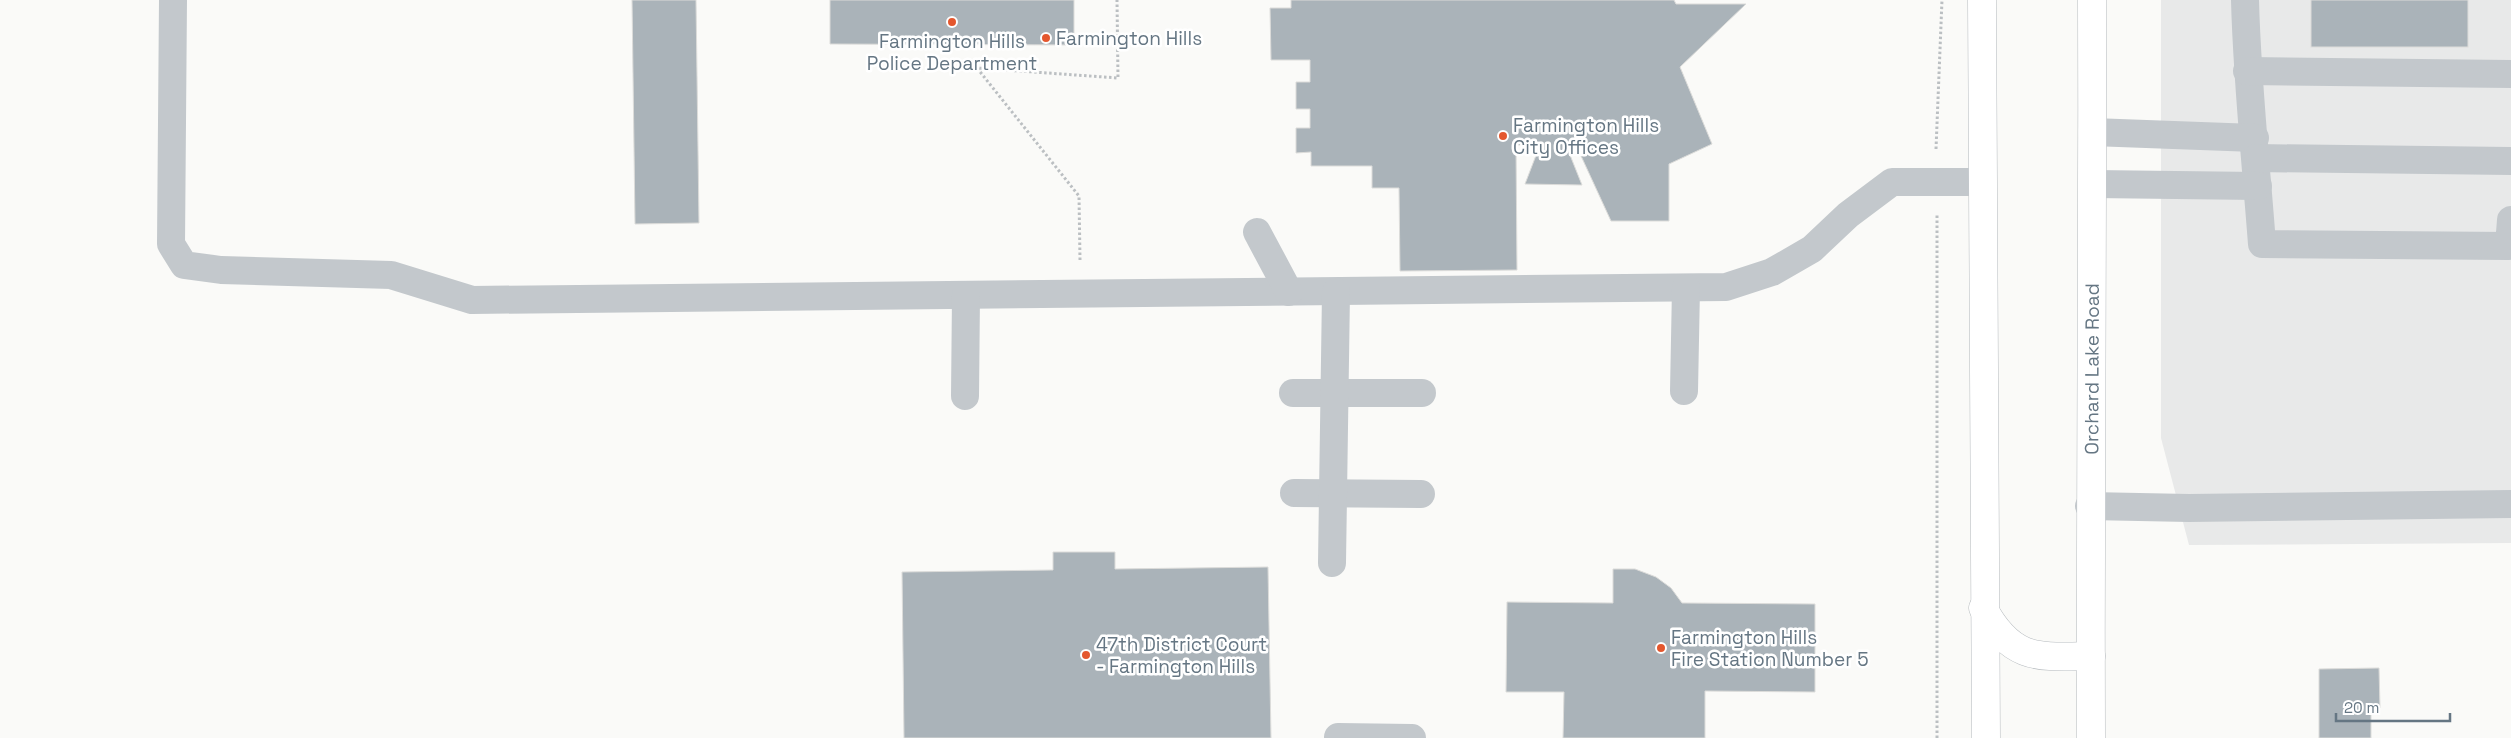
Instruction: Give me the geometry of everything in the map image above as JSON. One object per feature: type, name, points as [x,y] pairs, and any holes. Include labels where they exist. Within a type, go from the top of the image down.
[{"type":"main road","points":[[1982,0],[1983,608],[1986,738]]},
{"type":"main road","name":"Orchard Lake Road","points":[[2091,738],[2089,506],[2093,184],[2092,0]]},
{"type":"main road","points":[[1983,608],[1993,626],[2002,636],[2025,652],[2045,657],[2091,656]]},
{"type":"lane","points":[[172,0],[171,244],[184,265],[221,270],[390,275],[472,300],[1726,287],[1772,272],[1812,249],[1848,215],[1892,182],[1983,182]]},
{"type":"lane","points":[[2245,0],[2247,71],[2262,244],[2509,246],[2511,220]]},
{"type":"lane","points":[[2247,71],[2511,74]]},
{"type":"lane","points":[[2092,132],[2255,148],[2511,161]]},
{"type":"lane","points":[[2093,184],[2258,186]]},
{"type":"lane","points":[[1257,232],[1289,292]]},
{"type":"lane","points":[[1684,391],[1686,288]]},
{"type":"lane","points":[[1332,563],[1336,292]]},
{"type":"lane","points":[[965,396],[966,296]]},
{"type":"lane","points":[[1293,393],[1422,393]]},
{"type":"lane","points":[[1294,493],[1421,494]]},
{"type":"lane","points":[[2089,506],[2189,508],[2511,504]]},
{"type":"lane","points":[[1338,737],[1412,738]]},
{"type":"path","points":[[1080,262],[1079,196],[977,68],[1118,78],[1117,0]]},
{"type":"path","points":[[1937,738],[1936,182],[1942,0]]},
{"type":"shaded area","points":[[2161,0],[2511,0],[2511,543],[2189,545],[2161,438]]},
{"type":"building","points":[[632,0],[696,0],[699,223],[635,224]]},
{"type":"building","name":"Farmington Hills Police Department","points":[[830,0],[1074,0],[1074,45],[830,44]]},
{"type":"building","name":"Farmington Hills City Offices","points":[[1291,0],[1674,0],[1676,4],[1746,4],[1680,67],[1712,144],[1669,164],[1669,221],[1611,221],[1576,145],[1566,145],[1582,185],[1525,184],[1540,145],[1516,145],[1517,270],[1400,271],[1399,188],[1372,188],[1372,166],[1311,166],[1311,152],[1296,153],[1296,128],[1310,128],[1310,109],[1296,109],[1296,82],[1310,82],[1310,60],[1271,60],[1270,8],[1291,8]]},
{"type":"building","points":[[2311,0],[2468,0],[2468,47],[2311,47]]},
{"type":"building","name":"47th District Court - Farmington Hills","points":[[1053,552],[1115,552],[1115,569],[1268,567],[1271,738],[904,738],[902,572],[1053,570]]},
{"type":"building","name":"Farmington Hills Fire Station Number 5","points":[[1613,569],[1635,569],[1656,577],[1671,588],[1682,603],[1815,604],[1815,692],[1705,691],[1705,738],[1563,738],[1564,692],[1506,692],[1507,602],[1613,603]]},
{"type":"building","points":[[2379,668],[2380,708],[2371,708],[2371,738],[2319,738],[2319,669]]},
{"type":"place","name":"Farmington Hills Police Department","points":[[952,22]]},
{"type":"place","name":"Farmington Hills","points":[[1046,38]]},
{"type":"place","name":"Farmington Hills City Offices","points":[[1503,136]]},
{"type":"place","name":"Farmington Hills Fire Station Number 5","points":[[1661,648]]},
{"type":"place","name":"47th District Court - Farmington Hills","points":[[1086,655]]}]
